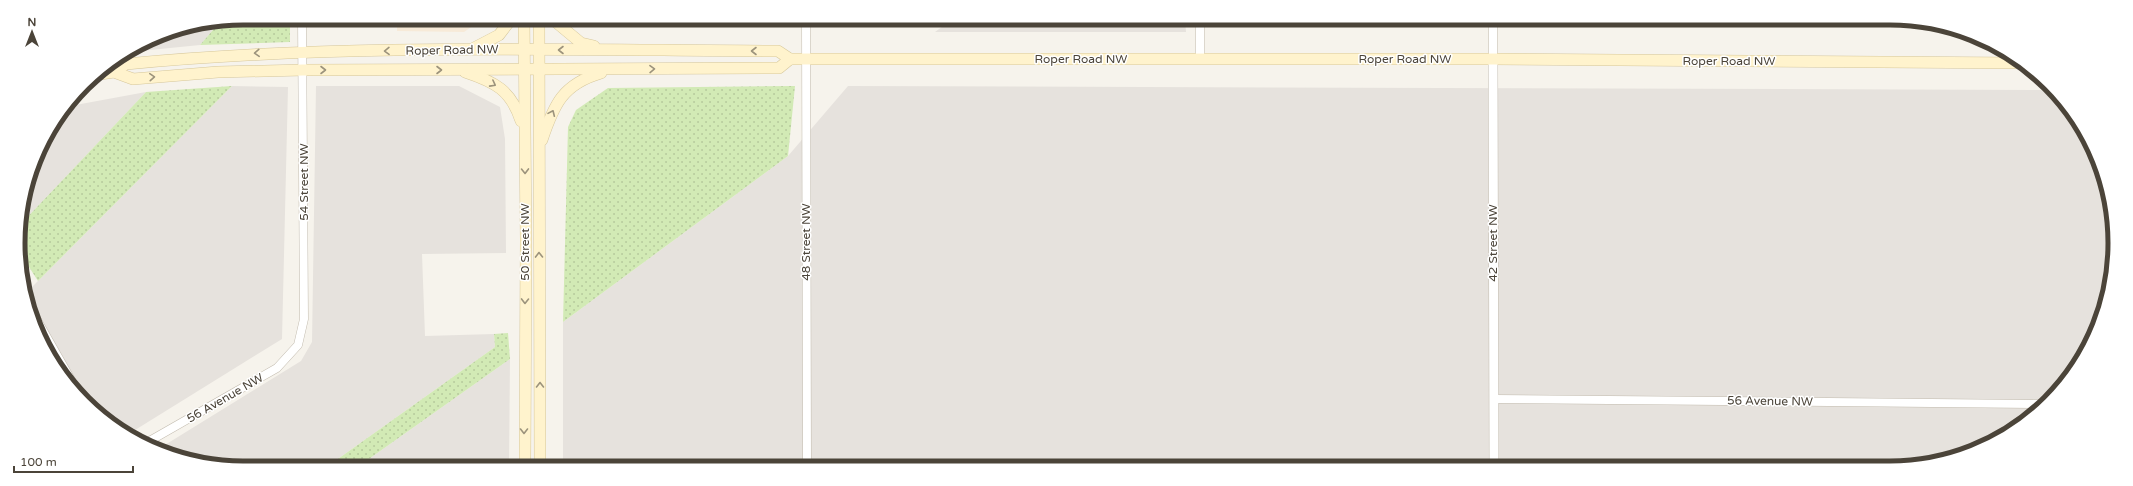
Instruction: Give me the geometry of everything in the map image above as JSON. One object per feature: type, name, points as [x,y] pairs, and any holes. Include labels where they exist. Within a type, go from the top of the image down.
[{"type":"main road","points":[[468,50],[499,35],[507,25]]},
{"type":"main road","name":"50 Street NW","points":[[524,25],[524,461]]},
{"type":"main road","name":"50 Street NW","points":[[539,25],[540,461]]},
{"type":"main road","points":[[559,25],[581,43],[610,50]]},
{"type":"main road","name":"Roper Road NW","points":[[106,73],[114,72],[126,64],[244,54],[468,50],[778,51],[790,59],[1493,59],[2012,63]]},
{"type":"main road","name":"Roper Road NW","points":[[114,72],[133,79],[218,72],[303,70],[613,70],[779,68],[790,59]]},
{"type":"main road","points":[[457,70],[497,85],[507,93],[515,104],[524,132]]},
{"type":"main road","points":[[539,150],[551,113],[564,93],[579,80],[613,70]]},
{"type":"street","name":"54 Street NW","points":[[298,345],[304,319],[302,25]]},
{"type":"street","name":"48 Street NW","points":[[806,25],[807,461]]},
{"type":"street","points":[[1200,25],[1200,59]]},
{"type":"street","name":"42 Street NW","points":[[1493,25],[1494,461]]},
{"type":"street","points":[[45,334],[63,365]]},
{"type":"street","name":"56 Avenue NW","points":[[151,440],[277,368],[298,345]]},
{"type":"street","name":"56 Avenue NW","points":[[1494,399],[2037,404]]},
{"type":"shaded area","points":[[397,25],[474,25],[464,32],[397,31]]},
{"type":"shaded area","points":[[945,25],[1185,25],[1186,32],[935,32]]},
{"type":"shaded area","points":[[216,27],[200,45],[139,51],[187,32]]},
{"type":"shaded area","points":[[232,86],[288,87],[282,339],[133,431],[99,407],[70,376],[47,339],[30,289]]},
{"type":"shaded area","points":[[316,86],[459,86],[500,107],[505,139],[506,253],[422,254],[425,336],[494,334],[495,347],[335,461],[229,461],[187,454],[164,446],[301,361],[312,342]]},
{"type":"shaded area","points":[[848,86],[2045,90],[2063,110],[2079,134],[2086,147],[2096,173],[2104,200],[2108,229],[2108,257],[2101,299],[2086,339],[2063,376],[2034,407],[1999,432],[1986,439],[1946,454],[1904,461],[563,461],[563,322],[788,156]]},
{"type":"shaded area","points":[[146,92],[27,218],[32,187],[47,147],[74,105]]},
{"type":"shaded area","points":[[510,359],[509,461],[366,461]]},
{"type":"green space","points":[[229,25],[290,25],[290,42],[200,45],[216,27]]},
{"type":"green space","points":[[232,86],[38,281],[26,262],[25,229],[27,218],[146,92]]},
{"type":"green space","points":[[795,86],[788,156],[563,322],[568,127],[576,110],[608,88]]},
{"type":"green space","points":[[508,333],[510,359],[366,461],[335,461],[495,347],[494,334]]}]
